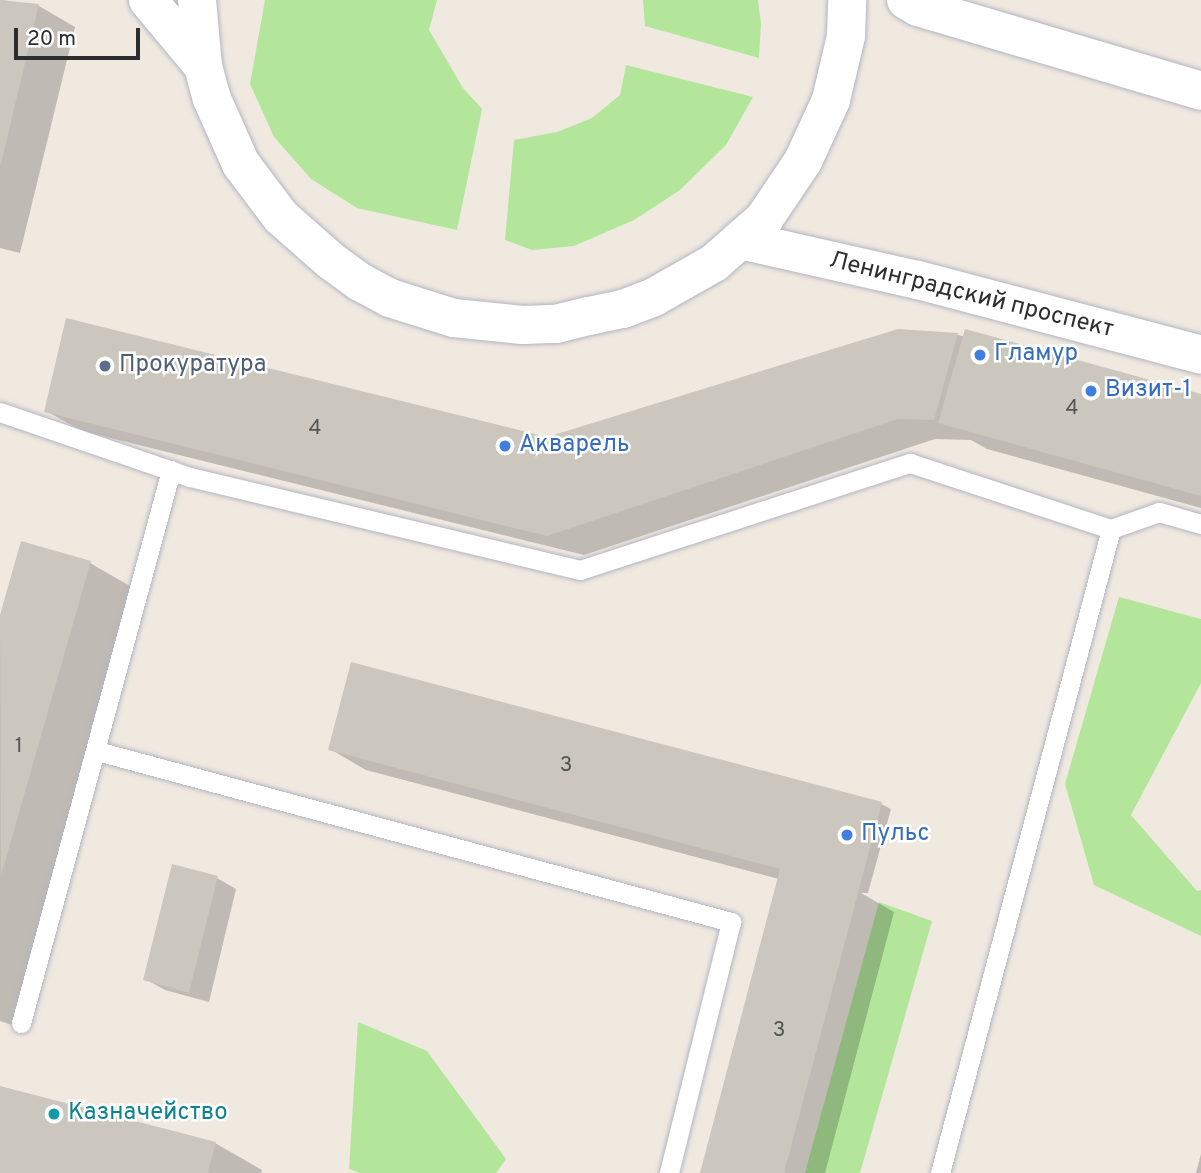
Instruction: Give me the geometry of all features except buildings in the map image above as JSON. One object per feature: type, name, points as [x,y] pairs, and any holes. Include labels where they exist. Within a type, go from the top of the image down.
[{"type":"street","points":[[148,0],[203,66]]},
{"type":"street","points":[[197,0],[203,66],[212,99],[241,164],[281,217],[351,275],[390,298],[454,318],[523,325],[556,324],[623,309],[654,297],[714,263],[764,219],[785,192],[819,130],[840,65],[846,36],[847,0]]},
{"type":"street","points":[[906,0],[918,7],[1201,91]]},
{"type":"street","name":"Ленинградский проспект","points":[[740,240],[918,280],[1201,355]]},
{"type":"lane","points":[[0,412],[171,470],[580,570],[910,463],[1111,528],[1159,512],[1201,524]]},
{"type":"lane","points":[[21,1023],[97,751],[171,470]]},
{"type":"lane","points":[[940,1173],[1111,528]]},
{"type":"lane","points":[[97,751],[731,922],[669,1173]]},
{"type":"green space","points":[[265,0],[437,0],[429,30],[463,88],[482,109],[457,230],[357,208],[311,179],[274,137],[250,84]]},
{"type":"green space","points":[[643,0],[758,0],[761,24],[759,58],[645,26]]},
{"type":"green space","points":[[626,65],[753,97],[726,145],[680,190],[634,220],[574,246],[532,250],[505,240],[514,140],[557,132],[592,118],[620,95]]},
{"type":"green space","points":[[1119,597],[1201,619],[1201,683],[1131,815],[1197,891],[1201,890],[1201,936],[1094,885],[1065,784]]},
{"type":"green space","points":[[879,902],[932,921],[860,1173],[805,1173]]},
{"type":"green space","points":[[358,1022],[427,1051],[506,1159],[496,1173],[360,1173],[349,1169]]},
{"type":"place","name":"Гламур","points":[[980,355]]},
{"type":"place","name":"Прокуратура","points":[[105,366]]},
{"type":"place","name":"Визит-1","points":[[1091,391]]},
{"type":"place","name":"Акварель","points":[[505,446]]},
{"type":"place","name":"Пульс","points":[[847,835]]},
{"type":"place","name":"Казначейство","points":[[54,1114]]}]
